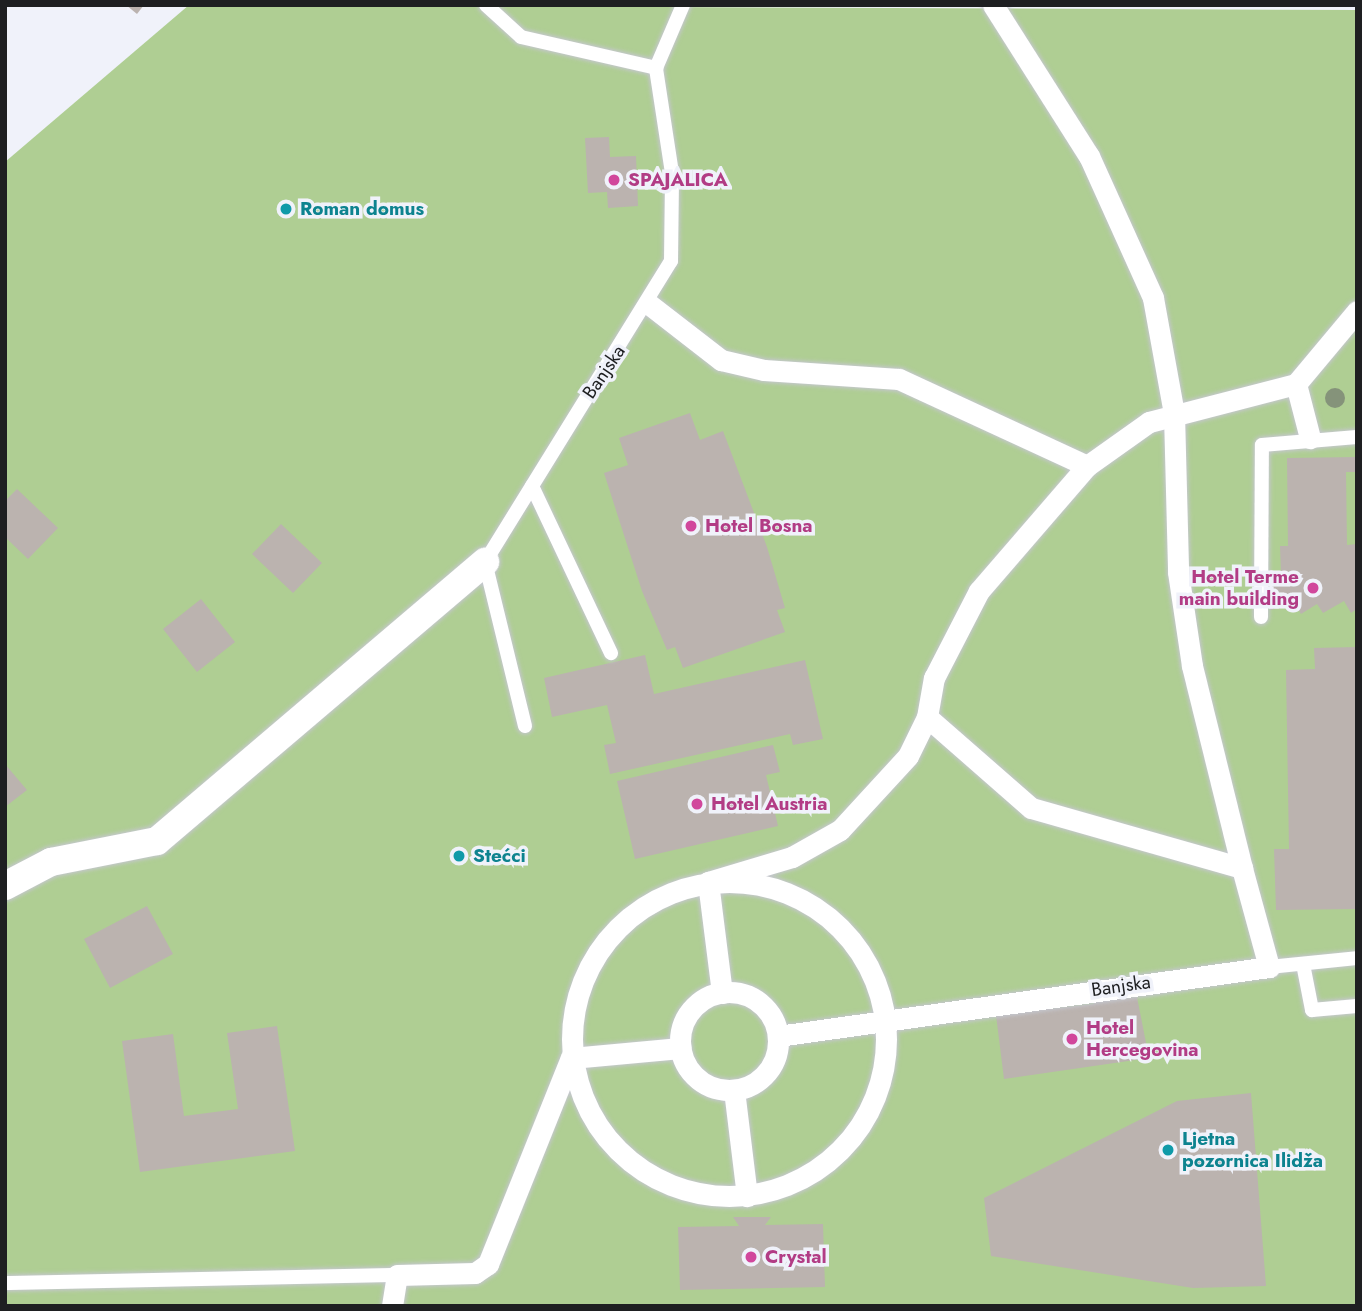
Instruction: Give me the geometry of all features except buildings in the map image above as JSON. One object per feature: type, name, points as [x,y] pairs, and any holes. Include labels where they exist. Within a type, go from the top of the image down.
[{"type":"street","points":[[993,5],[1089,156],[1136,252],[1167,349],[1174,414],[1178,572],[1190,653],[1269,967]]},
{"type":"street","points":[[650,305],[721,360],[764,370],[899,379],[1087,466]]},
{"type":"street","points":[[708,882],[772,887],[820,910],[848,935],[873,972],[886,1022],[886,1061],[875,1101],[851,1140],[808,1176],[747,1196],[699,1194],[639,1169],[586,1108],[571,1058],[572,1012],[588,966],[623,922],[659,897],[708,882],[792,857],[840,830],[908,756],[927,717],[934,678],[979,591],[1087,466],[1125,434],[1174,414],[1296,384],[1357,312]]},
{"type":"street","points":[[1296,384],[1310,438]]},
{"type":"street","points":[[5,886],[51,862],[157,841],[485,562]]},
{"type":"street","points":[[927,717],[1031,808],[1242,868]]},
{"type":"street","points":[[708,882],[722,993]]},
{"type":"street","name":"Banjska","points":[[778,1036],[1269,967]]},
{"type":"street","points":[[722,993],[753,998],[770,1014],[778,1036],[772,1066],[762,1078],[734,1090],[705,1084],[681,1048],[686,1018],[722,993]]},
{"type":"street","points":[[571,1058],[681,1048]]},
{"type":"street","points":[[392,1306],[397,1276],[475,1273],[488,1264],[571,1058]]},
{"type":"street","points":[[734,1090],[747,1196]]},
{"type":"lane","points":[[486,5],[522,37],[656,68],[683,5]]},
{"type":"lane","name":"Banjska","points":[[485,562],[650,305],[671,261],[676,219],[656,68]]},
{"type":"lane","points":[[1261,617],[1258,455],[1272,439],[1357,437]]},
{"type":"lane","points":[[532,486],[611,653]]},
{"type":"lane","points":[[485,562],[526,726]]},
{"type":"lane","name":"Banjska","points":[[1269,967],[1357,958]]},
{"type":"lane","points":[[1303,964],[1312,1010],[1357,1006]]},
{"type":"lane","points":[[5,1283],[397,1276]]},
{"type":"green space","points":[[189,5],[1357,10],[1357,1306],[5,1306],[5,162]]},
{"type":"place","name":"SPAJALICA","points":[[614,180]]},
{"type":"place","name":"Roman domus","points":[[286,209]]},
{"type":"place","name":"Hotel Bosna","points":[[691,526]]},
{"type":"place","name":"Hotel Terme main building","points":[[1313,588]]},
{"type":"place","name":"Hotel Austria","points":[[697,804]]},
{"type":"place","name":"Stećci","points":[[459,856]]},
{"type":"place","name":"Hotel Hercegovina","points":[[1072,1039]]},
{"type":"place","name":"Ljetna pozornica Ilidža","points":[[1168,1150]]},
{"type":"place","name":"Crystal","points":[[751,1257]]}]
